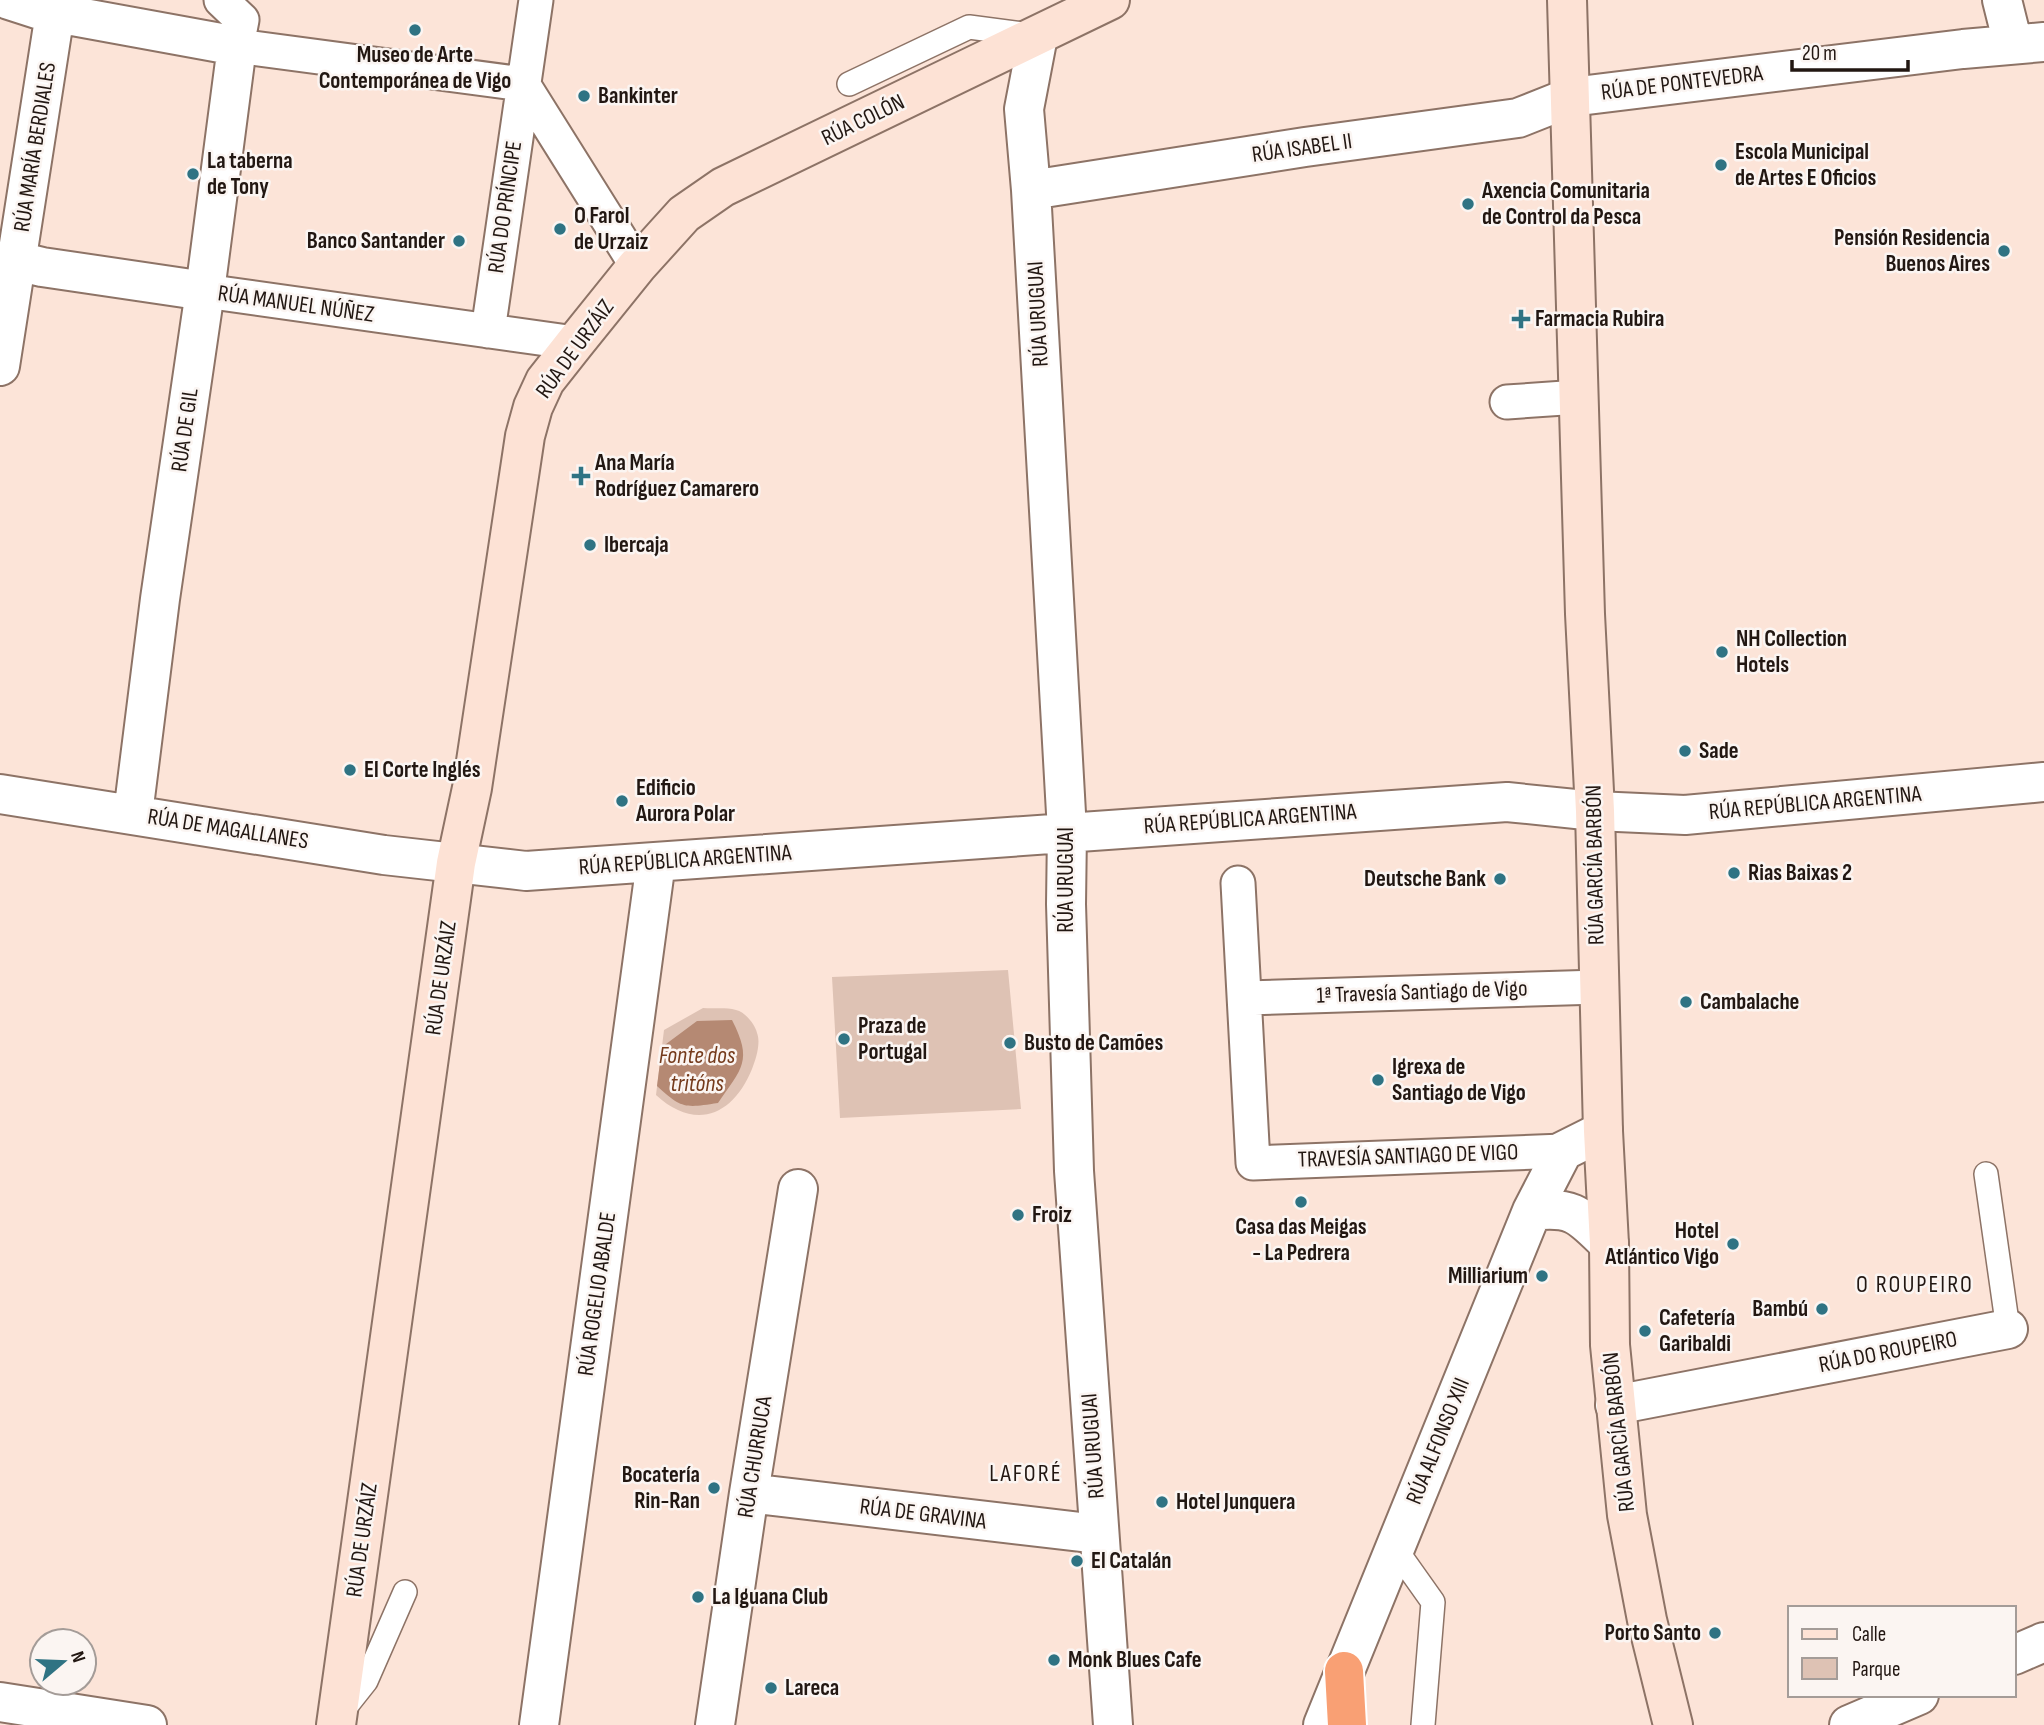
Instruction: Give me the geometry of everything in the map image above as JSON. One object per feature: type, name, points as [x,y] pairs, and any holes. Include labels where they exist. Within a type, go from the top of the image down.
[{"type":"highway","points":[[1344,1671],[1347,1725]]},
{"type":"main road","name":"RÚA COLÓN","points":[[636,267],[684,214],[723,187],[1110,0]]},
{"type":"main road","name":"RÚA GARCÍA BARBÓN","points":[[1567,0],[1585,614],[1595,811],[1598,987],[1609,1244],[1610,1345],[1627,1516],[1647,1620],[1673,1725]]},
{"type":"main road","name":"RÚA DE URZÁIZ","points":[[336,1722],[456,863],[472,788],[525,436],[533,407],[545,381],[636,267]]},
{"type":"street","points":[[9,0],[56,6],[237,46],[523,83]]},
{"type":"street","points":[[221,0],[242,20],[237,46]]},
{"type":"street","name":"RÚA DO PRÍNCIPE","points":[[488,331],[536,0]]},
{"type":"street","points":[[2002,0],[2028,43]]},
{"type":"street","name":"RÚA MARÍA BERDIALES","points":[[0,366],[5,300],[18,261],[56,6]]},
{"type":"street","name":"RÚA URUGUAI","points":[[1038,36],[1024,109],[1031,190],[1067,831],[1066,904],[1074,1171],[1113,1725]]},
{"type":"street","name":"RÚA DE PONTEVEDRA","points":[[1571,97],[2028,43]]},
{"type":"street","name":"RÚA DE GIL","points":[[133,814],[237,46]]},
{"type":"street","name":"RÚA DO PRÍNCIPE","points":[[523,83],[636,267]]},
{"type":"street","name":"RÚA ISABEL II","points":[[1031,190],[1305,147],[1518,118],[1571,97]]},
{"type":"street","name":"RÚA MANUEL NÚÑEZ","points":[[18,261],[205,291],[575,343]]},
{"type":"street","points":[[1507,402],[1579,397]]},
{"type":"street","name":"RÚA REPÚBLICA ARGENTINA","points":[[456,863],[526,871],[1507,802],[1595,811],[1685,815],[2044,782]]},
{"type":"street","name":"RÚA DE MAGALLANES","points":[[0,794],[384,855],[456,863]]},
{"type":"street","name":"RÚA ROGELIO ABALDE","points":[[539,1725],[656,862]]},
{"type":"street","points":[[1238,883],[1245,998]]},
{"type":"street","name":"1ª Travesía Santiago de Vigo","points":[[1245,998],[1598,987]]},
{"type":"street","name":"TRAVESÍA SANTIAGO DE VIGO","points":[[1245,998],[1253,1163],[1563,1151]]},
{"type":"street","points":[[1563,1151],[1603,1131]]},
{"type":"street","name":"RÚA ALFONSO XIII","points":[[1323,1725],[1532,1210],[1563,1151]]},
{"type":"street","name":"RÚA CHURRUCA","points":[[715,1725],[748,1493],[798,1189]]},
{"type":"street","points":[[1532,1210],[1554,1208],[1576,1213],[1609,1244]]},
{"type":"street","name":"RÚA DO ROUPEIRO","points":[[1615,1405],[2008,1329]]},
{"type":"street","name":"RÚA DE GRAVINA","points":[[748,1493],[1098,1534]]},
{"type":"street","points":[[2016,1654],[2044,1642]]},
{"type":"street","points":[[1849,1725],[1914,1697]]},
{"type":"street","points":[[0,1702],[147,1725]]},
{"type":"lane","points":[[849,84],[969,27],[1038,36]]},
{"type":"lane","name":"RÚA DO ROUPEIRO","points":[[1986,1174],[2008,1329]]},
{"type":"lane","points":[[1394,1548],[1433,1602],[1423,1725]]},
{"type":"lane","points":[[336,1722],[366,1681],[405,1591]]},
{"type":"green space","points":[[1008,970],[1021,1109],[840,1118],[832,977]]},
{"type":"green space","name":"Fonte dos tritóns","points":[[703,1008],[732,1009],[743,1013],[754,1026],[758,1041],[752,1069],[734,1098],[712,1113],[699,1115],[685,1113],[656,1095],[664,1030]]},
{"type":"water","name":"Fonte dos tritóns","points":[[732,1020],[742,1045],[742,1064],[718,1103],[684,1105],[657,1086],[662,1047],[697,1021]]},
{"type":"place","name":"Museo de Arte Contemporánea de Vigo","points":[[415,30]]},
{"type":"place","name":"Bankinter","points":[[584,96]]},
{"type":"place","name":"Escola Municipal de Artes E Oficios","points":[[1721,165]]},
{"type":"place","name":"La taberna de Tony","points":[[193,174]]},
{"type":"place","name":"Axencia Comunitaria de Control da Pesca","points":[[1468,204]]},
{"type":"place","name":"O Farol de Urzaiz","points":[[560,229]]},
{"type":"place","name":"Banco Santander","points":[[459,241]]},
{"type":"place","name":"Pensión Residencia Buenos Aires","points":[[2004,251]]},
{"type":"place","name":"Farmacia Rubira","points":[[1521,319]]},
{"type":"place","name":"Ana María Rodríguez Camarero","points":[[581,476]]},
{"type":"place","name":"Ibercaja","points":[[590,545]]},
{"type":"place","name":"NH Collection Hotels","points":[[1722,652]]},
{"type":"place","name":"Sade","points":[[1685,751]]},
{"type":"place","name":"El Corte Inglés","points":[[350,770]]},
{"type":"place","name":"Edificio Aurora Polar","points":[[622,801]]},
{"type":"place","name":"Rias Baixas 2","points":[[1734,873]]},
{"type":"place","name":"Deutsche Bank","points":[[1500,879]]},
{"type":"place","name":"Cambalache","points":[[1686,1002]]},
{"type":"place","name":"Praza de Portugal","points":[[844,1039]]},
{"type":"place","name":"Busto de Camões","points":[[1010,1043]]},
{"type":"place","name":"Igrexa de Santiago de Vigo","points":[[1378,1080]]},
{"type":"place","name":"Casa das Meigas - La Pedrera","points":[[1301,1202]]},
{"type":"place","name":"Froiz","points":[[1018,1215]]},
{"type":"place","name":"Hotel Atlántico Vigo","points":[[1733,1244]]},
{"type":"place","name":"Milliarium","points":[[1542,1276]]},
{"type":"place","name":"Bambú","points":[[1822,1309]]},
{"type":"place","name":"Cafetería Garibaldi","points":[[1645,1331]]},
{"type":"place","name":"Bocatería Rin-Ran","points":[[714,1488]]},
{"type":"place","name":"Hotel Junquera","points":[[1162,1502]]},
{"type":"place","name":"El Catalán","points":[[1077,1561]]},
{"type":"place","name":"La Iguana Club","points":[[698,1597]]},
{"type":"place","name":"Porto Santo","points":[[1715,1633]]},
{"type":"place","name":"Monk Blues Cafe","points":[[1054,1660]]},
{"type":"place","name":"Lareca","points":[[771,1688]]},
{"type":"district","name":"O ROUPEIRO","points":[[1915,1284]]},
{"type":"district","name":"LAFORÉ","points":[[1026,1473]]}]
